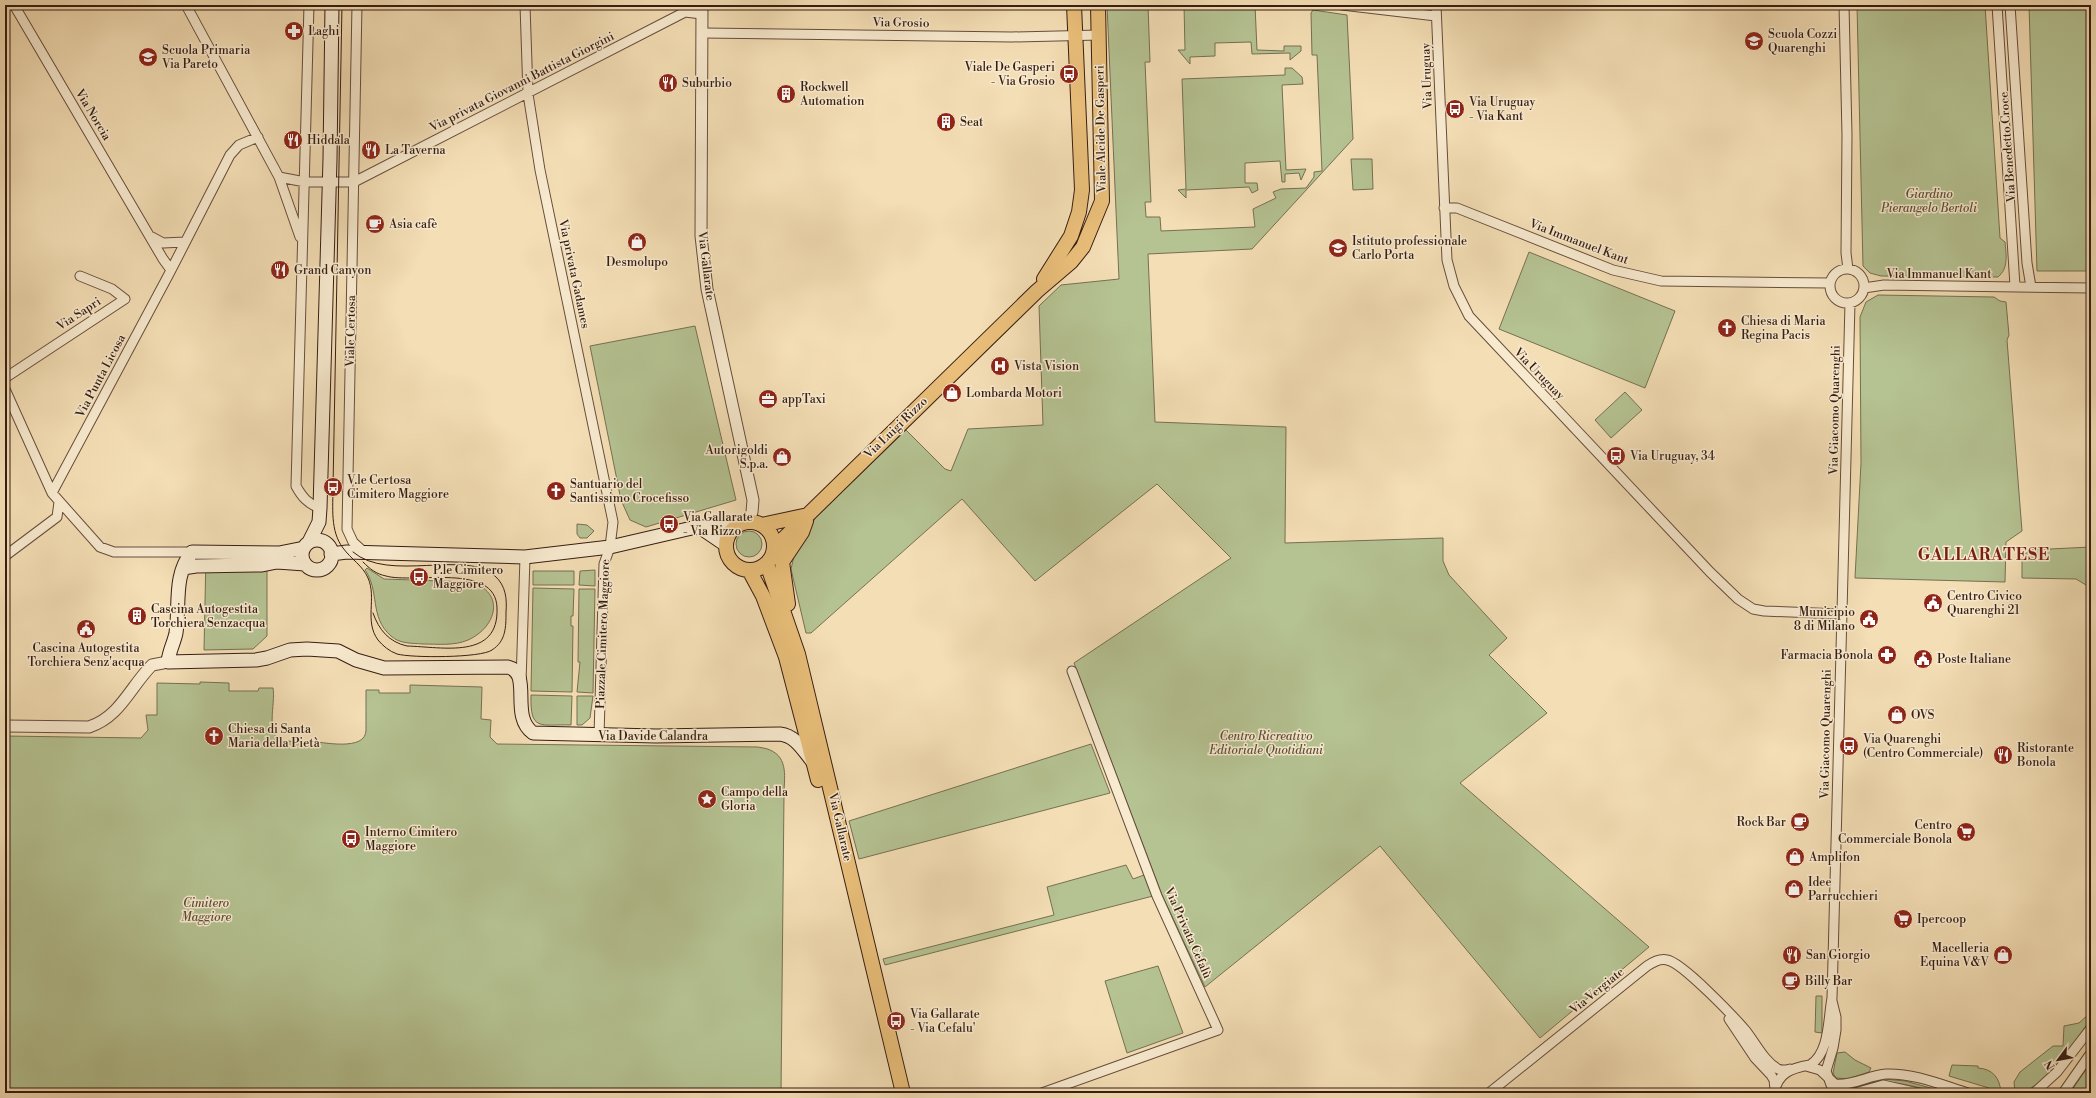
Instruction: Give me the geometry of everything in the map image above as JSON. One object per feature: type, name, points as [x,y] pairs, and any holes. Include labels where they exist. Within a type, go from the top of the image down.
[{"type":"main road","points":[[319,522],[330,550],[328,565],[320,569],[312,569],[305,564],[302,558],[306,545],[319,522],[320,508],[332,5]]},
{"type":"main road","name":"Viale Alcide De Gasperi","points":[[1036,292],[1071,236],[1079,212],[1082,190],[1074,5]]},
{"type":"main road","name":"Viale Alcide De Gasperi","points":[[1036,292],[1070,262],[1083,247],[1102,201],[1098,5]]},
{"type":"main road","name":"Via Luigi Rizzo","points":[[774,548],[1036,292]]},
{"type":"main road","points":[[610,547],[701,528],[751,523],[808,514],[802,532],[782,562],[798,654]]},
{"type":"main road","points":[[751,523],[771,535],[774,548],[767,564],[761,568],[749,570],[737,567],[732,562],[726,552],[726,545],[731,531],[751,523]]},
{"type":"main road","points":[[701,528],[726,545]]},
{"type":"main road","points":[[161,663],[169,652],[176,634],[179,578],[192,552],[280,553],[319,540],[330,550]]},
{"type":"main road","name":"Piazzale Cimitero Maggiore","points":[[330,550],[366,553],[525,557],[610,547]]},
{"type":"main road","points":[[183,568],[196,566],[262,565],[277,562],[305,564]]},
{"type":"main road","name":"Via Gallarate","points":[[767,564],[798,654],[904,1093]]},
{"type":"main road","name":"Via Gallarate","points":[[749,570],[764,596],[786,657],[814,763],[894,1093]]},
{"type":"main road","points":[[161,663],[256,660],[290,650],[307,649],[338,651],[356,660],[384,668],[508,667],[517,673],[521,683]]},
{"type":"main road","name":"Via Davide Calandra","points":[[521,683],[521,717],[525,726],[533,733],[599,736],[712,736],[780,734],[787,735],[795,740],[814,763]]},
{"type":"street","name":"Via Norcia","points":[[14,5],[152,237],[162,259],[171,270]]},
{"type":"street","points":[[186,5],[279,177],[302,242]]},
{"type":"street","points":[[309,5],[296,486],[312,506],[320,508]]},
{"type":"street","name":"Viale Certosa","points":[[357,5],[347,529],[353,542],[366,553]]},
{"type":"street","name":"Via privata Gadames","points":[[525,5],[528,94],[540,170],[613,522],[610,547]]},
{"type":"street","points":[[1342,5],[1436,16]]},
{"type":"street","name":"Via Uruguay","points":[[1436,5],[1446,247],[1451,278],[1460,300],[1470,318],[1710,572],[1738,599],[1753,609],[1764,611],[1841,614]]},
{"type":"street","points":[[1844,5],[1847,135],[1846,253],[1848,269]]},
{"type":"street","name":"Via Benedetto Croce","points":[[1997,5],[2015,286]]},
{"type":"street","name":"Via Benedetto Croce","points":[[2010,5],[2027,263],[2031,287]]},
{"type":"street","name":"Via privata Giovanni Battista Giorgini","points":[[354,182],[528,94],[684,12],[702,9]]},
{"type":"street","name":"Via Gallarate","points":[[702,9],[701,236],[707,290],[753,500],[751,523]]},
{"type":"street","name":"Via Grosio","points":[[703,33],[1012,37],[1099,35]]},
{"type":"street","name":"Via Punta Licosa","points":[[52,493],[235,148],[258,137]]},
{"type":"street","points":[[279,177],[305,182],[354,182]]},
{"type":"street","name":"Via Immanuel Kant","points":[[1444,208],[1457,208],[1613,270],[1661,281],[1830,283]]},
{"type":"street","points":[[152,237],[163,243],[185,242]]},
{"type":"street","points":[[1843,269],[1848,269],[1858,273],[1862,277],[1864,288],[1859,298],[1850,303],[1839,301],[1835,298],[1830,288],[1830,283],[1835,274],[1843,269]]},
{"type":"street","name":"Via Sapri","points":[[5,378],[125,299],[112,289],[80,276]]},
{"type":"street","name":"Via Immanuel Kant","points":[[1864,288],[1884,285],[2091,288]]},
{"type":"street","name":"Via Giacomo Quarenghi","points":[[1790,1069],[1810,1065],[1815,1062],[1824,1045],[1832,998],[1850,303]]},
{"type":"street","points":[[5,389],[52,493],[100,547],[106,550],[192,552]]},
{"type":"street","points":[[5,556],[57,517],[59,502]]},
{"type":"street","name":"Piazzale Cimitero Maggiore","points":[[599,736],[604,564],[610,547]]},
{"type":"street","points":[[521,683],[523,658],[525,557]]},
{"type":"street","points":[[5,726],[89,727],[98,724],[118,708],[148,668],[161,663]]},
{"type":"street","name":"Via Privata Cefalù","points":[[1042,1093],[1218,1030],[1157,896],[1072,671]]},
{"type":"street","name":"Via Vergiate","points":[[1489,1093],[1654,962],[1666,959],[1677,964],[1739,1023],[1773,1065],[1781,1070],[1790,1069]]},
{"type":"street","name":"Via Giacomo Quarenghi","points":[[1832,998],[1836,1023],[1833,1048],[1826,1071],[1834,1093]]},
{"type":"street","name":"Via Vergiate","points":[[1721,1006],[1755,1058],[1771,1074],[1774,1080],[1774,1091]]},
{"type":"street","points":[[2034,1093],[2057,1072],[2091,1028]]},
{"type":"street","points":[[2063,1093],[2091,1053]]},
{"type":"street","points":[[1804,1066],[1820,1070],[1829,1079],[1839,1085],[1879,1075],[1896,1074],[1920,1079],[1968,1093]]},
{"type":"street","points":[[1774,1091],[1780,1077],[1790,1069]]},
{"type":"street","points":[[1855,1093],[1883,1085],[1918,1093]]},
{"type":"green space","name":"Centro Ricreativo Editoriale Quotidiani","points":[[1107,5],[1148,5],[1150,62],[1145,62],[1151,202],[1145,202],[1146,217],[1160,217],[1161,231],[1255,227],[1253,209],[1276,198],[1273,192],[1281,189],[1306,188],[1314,177],[1314,172],[1322,171],[1317,55],[1312,55],[1311,13],[1313,10],[1347,15],[1353,139],[1252,249],[1148,254],[1155,422],[1286,427],[1285,543],[1443,538],[1443,561],[1449,575],[1507,638],[1489,655],[1547,713],[1460,783],[1649,947],[1540,1038],[1380,846],[1205,987],[1162,895],[1074,663],[1231,558],[1157,484],[1035,581],[962,499],[811,633],[806,633],[791,569],[794,556],[805,540],[815,518],[906,430],[945,469],[951,471],[968,429],[1043,425],[1039,306],[1061,285],[1119,279]]},
{"type":"green space","points":[[1184,5],[1255,5],[1257,50],[1284,51],[1284,46],[1301,46],[1301,51],[1290,60],[1290,53],[1252,54],[1251,42],[1215,43],[1215,56],[1190,57],[1190,64],[1178,50],[1185,50]]},
{"type":"green space","name":"Giardino Pierangelo Bertoli","points":[[1857,5],[1985,5],[2000,238],[2005,242],[2006,256],[2004,269],[1998,277],[1881,276],[1870,273],[1863,266]]},
{"type":"green space","points":[[2029,5],[2091,5],[2091,271],[2037,271]]},
{"type":"green space","points":[[1285,68],[1292,68],[1302,77],[1303,84],[1282,85],[1286,170],[1306,169],[1301,180],[1299,173],[1285,174],[1285,182],[1282,182],[1280,161],[1245,163],[1245,183],[1257,183],[1258,190],[1252,193],[1249,187],[1186,190],[1186,198],[1178,190],[1186,189],[1182,79],[1285,75]]},
{"type":"green space","points":[[1351,159],[1372,159],[1373,189],[1353,190]]},
{"type":"green space","points":[[1529,252],[1675,311],[1645,388],[1499,329]]},
{"type":"green space","points":[[1878,295],[1994,297],[2000,301],[2006,302],[2009,335],[2007,340],[2022,531],[2006,542],[2005,582],[1855,578],[1861,463],[1860,317],[1866,302]]},
{"type":"green space","points":[[695,326],[736,500],[646,527],[630,520],[621,500],[590,346]]},
{"type":"green space","points":[[1625,392],[1642,410],[1611,438],[1595,420]]},
{"type":"green space","points":[[577,524],[587,525],[594,531],[587,538],[580,538],[577,534]]},
{"type":"green space","points":[[749,531],[758,535],[762,544],[758,553],[749,557],[740,553],[736,544],[740,535]]},
{"type":"green space","points":[[2091,547],[2091,588],[2076,579],[2022,578],[2022,557],[2030,550]]},
{"type":"green space","points":[[267,554],[267,636],[253,649],[204,650],[206,555]]},
{"type":"green space","points":[[367,568],[384,579],[470,582],[489,593],[493,601],[491,619],[486,627],[478,634],[463,642],[423,644],[406,643],[394,639],[384,629],[380,621],[370,578],[365,570]]},
{"type":"green space","points":[[595,570],[595,586],[579,585],[580,571]]},
{"type":"green space","points":[[533,571],[574,571],[574,585],[533,585]]},
{"type":"green space","points":[[533,588],[574,589],[573,616],[571,616],[571,626],[573,626],[572,692],[531,691]]},
{"type":"green space","points":[[579,589],[595,589],[593,693],[577,692],[580,662],[578,662]]},
{"type":"green space","name":"Cimitero Maggiore","points":[[200,682],[229,683],[229,691],[258,691],[259,688],[273,688],[274,695],[272,719],[274,734],[284,743],[288,741],[308,743],[309,741],[342,744],[359,741],[364,737],[366,730],[366,690],[379,690],[379,693],[410,693],[410,685],[482,687],[481,719],[491,720],[490,737],[497,744],[758,747],[768,749],[776,754],[783,763],[785,776],[781,1093],[5,1093],[5,736],[141,738],[148,730],[146,715],[157,715],[157,683],[200,684]]},
{"type":"green space","points":[[531,695],[572,696],[571,725],[539,724],[532,715]]},
{"type":"green space","points":[[577,696],[593,696],[590,718],[582,725],[577,725]]},
{"type":"green space","points":[[1091,744],[1110,793],[859,859],[849,821]]},
{"type":"green space","points":[[1126,865],[1133,879],[1144,875],[1153,896],[885,965],[883,959],[1054,915],[1047,887]]},
{"type":"green space","points":[[1158,966],[1183,1033],[1127,1053],[1105,981]]},
{"type":"green space","points":[[1816,996],[1822,996],[1822,1033],[1815,1032]]},
{"type":"green space","points":[[2091,1012],[2091,1019],[2058,1064],[2037,1084],[2026,1091],[2015,1093],[2014,1082],[2020,1072],[2053,1046],[2063,1046],[2064,1026],[2079,1023]]},
{"type":"green space","points":[[1845,1052],[1855,1060],[1871,1068],[1869,1072],[1848,1079],[1836,1078],[1833,1073],[1837,1053]]},
{"type":"green space","points":[[2091,1062],[2091,1093],[2070,1093]]},
{"type":"green space","points":[[1952,1065],[1978,1066],[1978,1068],[1992,1072],[1999,1083],[2001,1093],[1991,1093],[1989,1088],[1949,1076]]},
{"type":"green space","points":[[1884,1079],[1905,1081],[1949,1093],[1885,1082],[1869,1084],[1850,1091],[1848,1088],[1872,1080]]},
{"type":"tram line","points":[[342,5],[333,503],[334,527],[343,548],[363,570],[368,578],[371,593],[371,617],[374,633],[378,640],[389,650],[397,654],[430,657],[474,655],[492,650],[503,638],[506,623],[504,588],[495,576],[482,568],[466,565],[386,565],[368,561],[353,552]]},
{"type":"tram line","points":[[363,562],[373,571],[386,576],[399,578],[452,578],[469,580],[483,585],[493,594],[497,608],[495,625],[489,636],[479,643],[466,647],[452,648],[407,646],[395,642],[378,625],[373,613]]},
{"type":"place","name":"Laghi","points":[[294,31]]},
{"type":"place","name":"Scuola Cozzi Quarenghi","points":[[1754,41]]},
{"type":"place","name":"Scuola Primaria Via Pareto","points":[[148,57]]},
{"type":"place","name":"Viale De Gasperi - Via Grosio","points":[[1069,74]]},
{"type":"place","name":"Suburbio","points":[[668,83]]},
{"type":"place","name":"Rockwell Automation","points":[[786,94]]},
{"type":"place","name":"Via Uruguay - Via Kant","points":[[1455,109]]},
{"type":"place","name":"Seat","points":[[946,122]]},
{"type":"place","name":"Hiddala","points":[[293,140]]},
{"type":"place","name":"La Taverna","points":[[371,150]]},
{"type":"place","name":"Asia cafè","points":[[375,224]]},
{"type":"place","name":"Desmolupo","points":[[637,242]]},
{"type":"place","name":"Istituto professionale Carlo Porta","points":[[1338,248]]},
{"type":"place","name":"Grand Canyon","points":[[280,270]]},
{"type":"place","name":"Chiesa di Maria Regina Pacis","points":[[1727,328]]},
{"type":"place","name":"Vista Vision","points":[[1000,366]]},
{"type":"place","name":"Lombarda Motori","points":[[952,393]]},
{"type":"place","name":"appTaxi","points":[[768,399]]},
{"type":"place","name":"Via Uruguay, 34","points":[[1616,456]]},
{"type":"place","name":"Autorigoldi S.p.a.","points":[[782,457]]},
{"type":"place","name":"V.le Certosa Cimitero Maggiore","points":[[333,487]]},
{"type":"place","name":"Santuario del Santissimo Crocefisso","points":[[556,491]]},
{"type":"place","name":"Via Gallarate - Via Rizzo","points":[[669,524]]},
{"type":"place","name":"P.le Cimitero Maggiore","points":[[419,577]]},
{"type":"place","name":"Centro Civico Quarenghi 21","points":[[1933,603]]},
{"type":"place","name":"Cascina Autogestita Torchiera Senzacqua","points":[[137,616]]},
{"type":"place","name":"Municipio 8 di Milano","points":[[1869,619]]},
{"type":"place","name":"Cascina Autogestita Torchiera Senz'acqua","points":[[86,629]]},
{"type":"place","name":"Farmacia Bonola","points":[[1887,655]]},
{"type":"place","name":"Poste Italiane","points":[[1923,659]]},
{"type":"place","name":"OVS","points":[[1897,715]]},
{"type":"place","name":"Chiesa di Santa Maria della Pietà","points":[[214,736]]},
{"type":"place","name":"Via Quarenghi (Centro Commerciale)","points":[[1849,746]]},
{"type":"place","name":"Ristorante Bonola","points":[[2003,755]]},
{"type":"place","name":"Campo della Gloria","points":[[707,799]]},
{"type":"place","name":"Rock Bar","points":[[1800,822]]},
{"type":"place","name":"Centro Commerciale Bonola","points":[[1966,832]]},
{"type":"place","name":"Interno Cimitero Maggiore","points":[[351,839]]},
{"type":"place","name":"Amplifon","points":[[1795,857]]},
{"type":"place","name":"Idee Parrucchieri","points":[[1794,889]]},
{"type":"place","name":"Ipercoop","points":[[1903,919]]},
{"type":"place","name":"San Giorgio","points":[[1792,955]]},
{"type":"place","name":"Macelleria Equina V&V","points":[[2003,955]]},
{"type":"place","name":"Billy Bar","points":[[1791,981]]},
{"type":"place","name":"Via Gallarate - Via Cefalu'","points":[[896,1021]]},
{"type":"district","name":"GALLARATESE","points":[[1984,555]]}]
